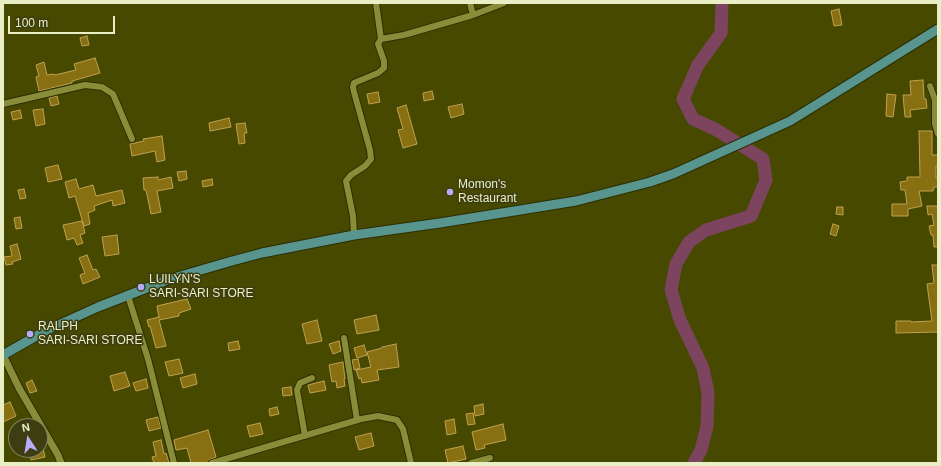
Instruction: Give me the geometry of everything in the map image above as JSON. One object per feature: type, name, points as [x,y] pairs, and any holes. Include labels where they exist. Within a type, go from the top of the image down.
[{"type":"main road","points":[[3,355],[45,331],[128,296],[170,279],[232,261],[262,253],[354,235],[576,201],[650,182],[697,164],[721,152],[769,132],[796,118],[938,29]]},
{"type":"street","points":[[354,235],[353,216],[346,181],[351,175],[365,166],[371,159],[370,150],[353,87],[354,83],[378,73],[384,68],[384,61],[378,44],[381,39],[376,3]]},
{"type":"street","points":[[470,3],[473,15]]},
{"type":"street","points":[[381,39],[404,35],[473,15],[504,3]]},
{"type":"street","points":[[3,104],[85,85],[102,87],[113,94],[132,139]]},
{"type":"street","points":[[930,86],[935,100],[935,124],[938,134]]},
{"type":"street","points":[[128,296],[148,359],[174,463]]},
{"type":"street","points":[[344,338],[357,420]]},
{"type":"street","points":[[3,355],[19,388],[58,455],[61,463]]},
{"type":"street","points":[[305,436],[298,390],[300,383],[312,378]]},
{"type":"street","points":[[212,463],[357,420],[378,416],[397,420],[403,429],[411,463]]},
{"type":"street","points":[[471,463],[490,458]]},
{"type":"building","points":[[839,9],[842,25],[834,26],[831,11]]},
{"type":"building","points":[[87,36],[89,45],[82,46],[80,38]]},
{"type":"building","points":[[95,58],[100,73],[72,81],[72,83],[39,91],[36,77],[39,76],[36,65],[44,62],[47,75],[55,75],[76,70],[74,64]]},
{"type":"building","points":[[923,80],[924,99],[926,99],[927,108],[910,110],[911,117],[905,117],[903,95],[911,95],[910,81]]},
{"type":"building","points":[[432,91],[434,99],[424,101],[423,93]]},
{"type":"building","points":[[378,92],[380,102],[369,104],[367,94]]},
{"type":"building","points":[[887,94],[896,95],[893,117],[886,116]]},
{"type":"building","points":[[57,96],[59,104],[51,106],[49,98]]},
{"type":"building","points":[[462,104],[464,114],[451,118],[448,107]]},
{"type":"building","points":[[406,105],[417,144],[403,148],[398,130],[403,129],[397,108]]},
{"type":"building","points":[[43,109],[45,124],[36,126],[33,110]]},
{"type":"building","points":[[20,110],[22,118],[13,120],[11,112]]},
{"type":"building","points":[[229,118],[231,127],[210,131],[209,123]]},
{"type":"building","points":[[245,123],[247,133],[244,133],[245,143],[239,144],[236,124]]},
{"type":"building","points":[[919,131],[932,131],[932,155],[938,155],[936,178],[938,178],[938,187],[934,187],[933,191],[919,191],[922,206],[908,209],[908,216],[892,216],[892,204],[907,204],[905,190],[901,190],[900,182],[907,181],[907,177],[920,177]]},
{"type":"building","points":[[162,136],[165,160],[157,162],[155,151],[132,156],[130,144],[144,141],[143,139]]},
{"type":"building","points":[[58,165],[62,179],[48,182],[45,168]]},
{"type":"building","points":[[186,171],[187,179],[179,181],[177,172]]},
{"type":"building","points":[[158,177],[158,180],[171,177],[173,188],[157,191],[161,212],[151,214],[146,190],[144,190],[143,178]]},
{"type":"building","points":[[76,179],[79,189],[93,185],[96,196],[122,190],[125,203],[113,206],[112,200],[94,206],[95,210],[88,213],[90,224],[84,226],[75,196],[69,198],[65,182]]},
{"type":"building","points":[[212,179],[213,185],[203,187],[202,181]]},
{"type":"building","points":[[24,189],[26,198],[20,199],[18,190]]},
{"type":"building","points":[[927,206],[938,206],[938,247],[934,247],[933,235],[931,235],[929,226],[934,225],[932,214],[928,215]]},
{"type":"building","points":[[837,207],[843,207],[843,215],[836,214]]},
{"type":"building","points":[[20,217],[22,228],[16,229],[14,218]]},
{"type":"building","points":[[82,221],[85,233],[80,235],[83,243],[77,245],[74,238],[67,240],[63,225]]},
{"type":"building","points":[[833,224],[839,226],[836,236],[830,234]]},
{"type":"building","points":[[117,235],[119,254],[105,256],[102,237]]},
{"type":"building","points":[[17,244],[21,259],[12,262],[13,264],[6,265],[4,257],[12,256],[10,246]]},
{"type":"building","points":[[87,255],[93,270],[96,269],[100,277],[83,284],[80,275],[85,273],[79,258]]},
{"type":"building","points":[[932,265],[938,265],[938,332],[896,333],[896,321],[932,321],[927,284],[934,283]]},
{"type":"building","points":[[187,299],[191,309],[179,313],[179,316],[159,320],[166,346],[156,348],[147,320],[159,317],[157,306]]},
{"type":"building","points":[[376,315],[379,330],[357,334],[354,320]]},
{"type":"building","points":[[317,320],[322,341],[307,344],[302,324]]},
{"type":"building","points":[[238,341],[240,349],[229,351],[228,343]]},
{"type":"building","points":[[339,341],[341,351],[333,354],[329,344]]},
{"type":"building","points":[[396,344],[399,367],[377,370],[379,380],[362,383],[356,370],[371,367],[367,352]]},
{"type":"building","points":[[364,345],[367,355],[357,358],[354,348]]},
{"type":"building","points":[[179,359],[183,373],[169,376],[165,362]]},
{"type":"building","points":[[358,359],[360,368],[354,370],[352,360]]},
{"type":"building","points":[[343,362],[345,386],[337,388],[336,381],[332,382],[329,365]]},
{"type":"building","points":[[125,372],[130,386],[114,391],[110,376]]},
{"type":"building","points":[[195,374],[197,384],[183,388],[180,378]]},
{"type":"building","points":[[146,379],[148,388],[136,391],[133,383]]},
{"type":"building","points":[[32,380],[37,391],[30,393],[26,383]]},
{"type":"building","points":[[324,381],[326,390],[310,393],[308,385]]},
{"type":"building","points":[[291,387],[292,395],[283,396],[282,388]]},
{"type":"building","points":[[10,402],[16,416],[8,418],[8,420],[3,422],[3,405]]},
{"type":"building","points":[[483,404],[484,414],[475,416],[474,406]]},
{"type":"building","points":[[277,407],[279,414],[270,416],[269,409]]},
{"type":"building","points":[[473,413],[475,424],[468,425],[466,414]]},
{"type":"building","points":[[158,417],[161,428],[149,431],[146,420]]},
{"type":"building","points":[[454,419],[456,433],[447,435],[445,421]]},
{"type":"building","points":[[260,423],[263,434],[250,437],[247,426]]},
{"type":"building","points":[[503,424],[506,440],[484,445],[485,448],[476,450],[472,432]]},
{"type":"building","points":[[208,430],[216,457],[209,460],[208,463],[191,463],[187,448],[176,450],[174,440]]},
{"type":"building","points":[[371,433],[374,446],[359,450],[355,437]]},
{"type":"building","points":[[161,440],[164,454],[166,453],[169,463],[154,463],[152,457],[156,456],[153,442]]},
{"type":"building","points":[[463,446],[466,459],[448,463],[445,450]]},
{"type":"waterway","points":[[694,463],[701,450],[707,426],[708,393],[703,368],[680,320],[671,290],[676,264],[689,242],[706,230],[751,216],[766,180],[763,159],[715,129],[693,119],[683,99],[698,65],[721,33],[722,3]]},
{"type":"place","name":"Momon's Restaurant","points":[[450,192]]},
{"type":"place","name":"LUILYN'S SARI-SARI STORE","points":[[141,287]]},
{"type":"place","name":"RALPH SARI-SARI STORE","points":[[30,334]]}]
